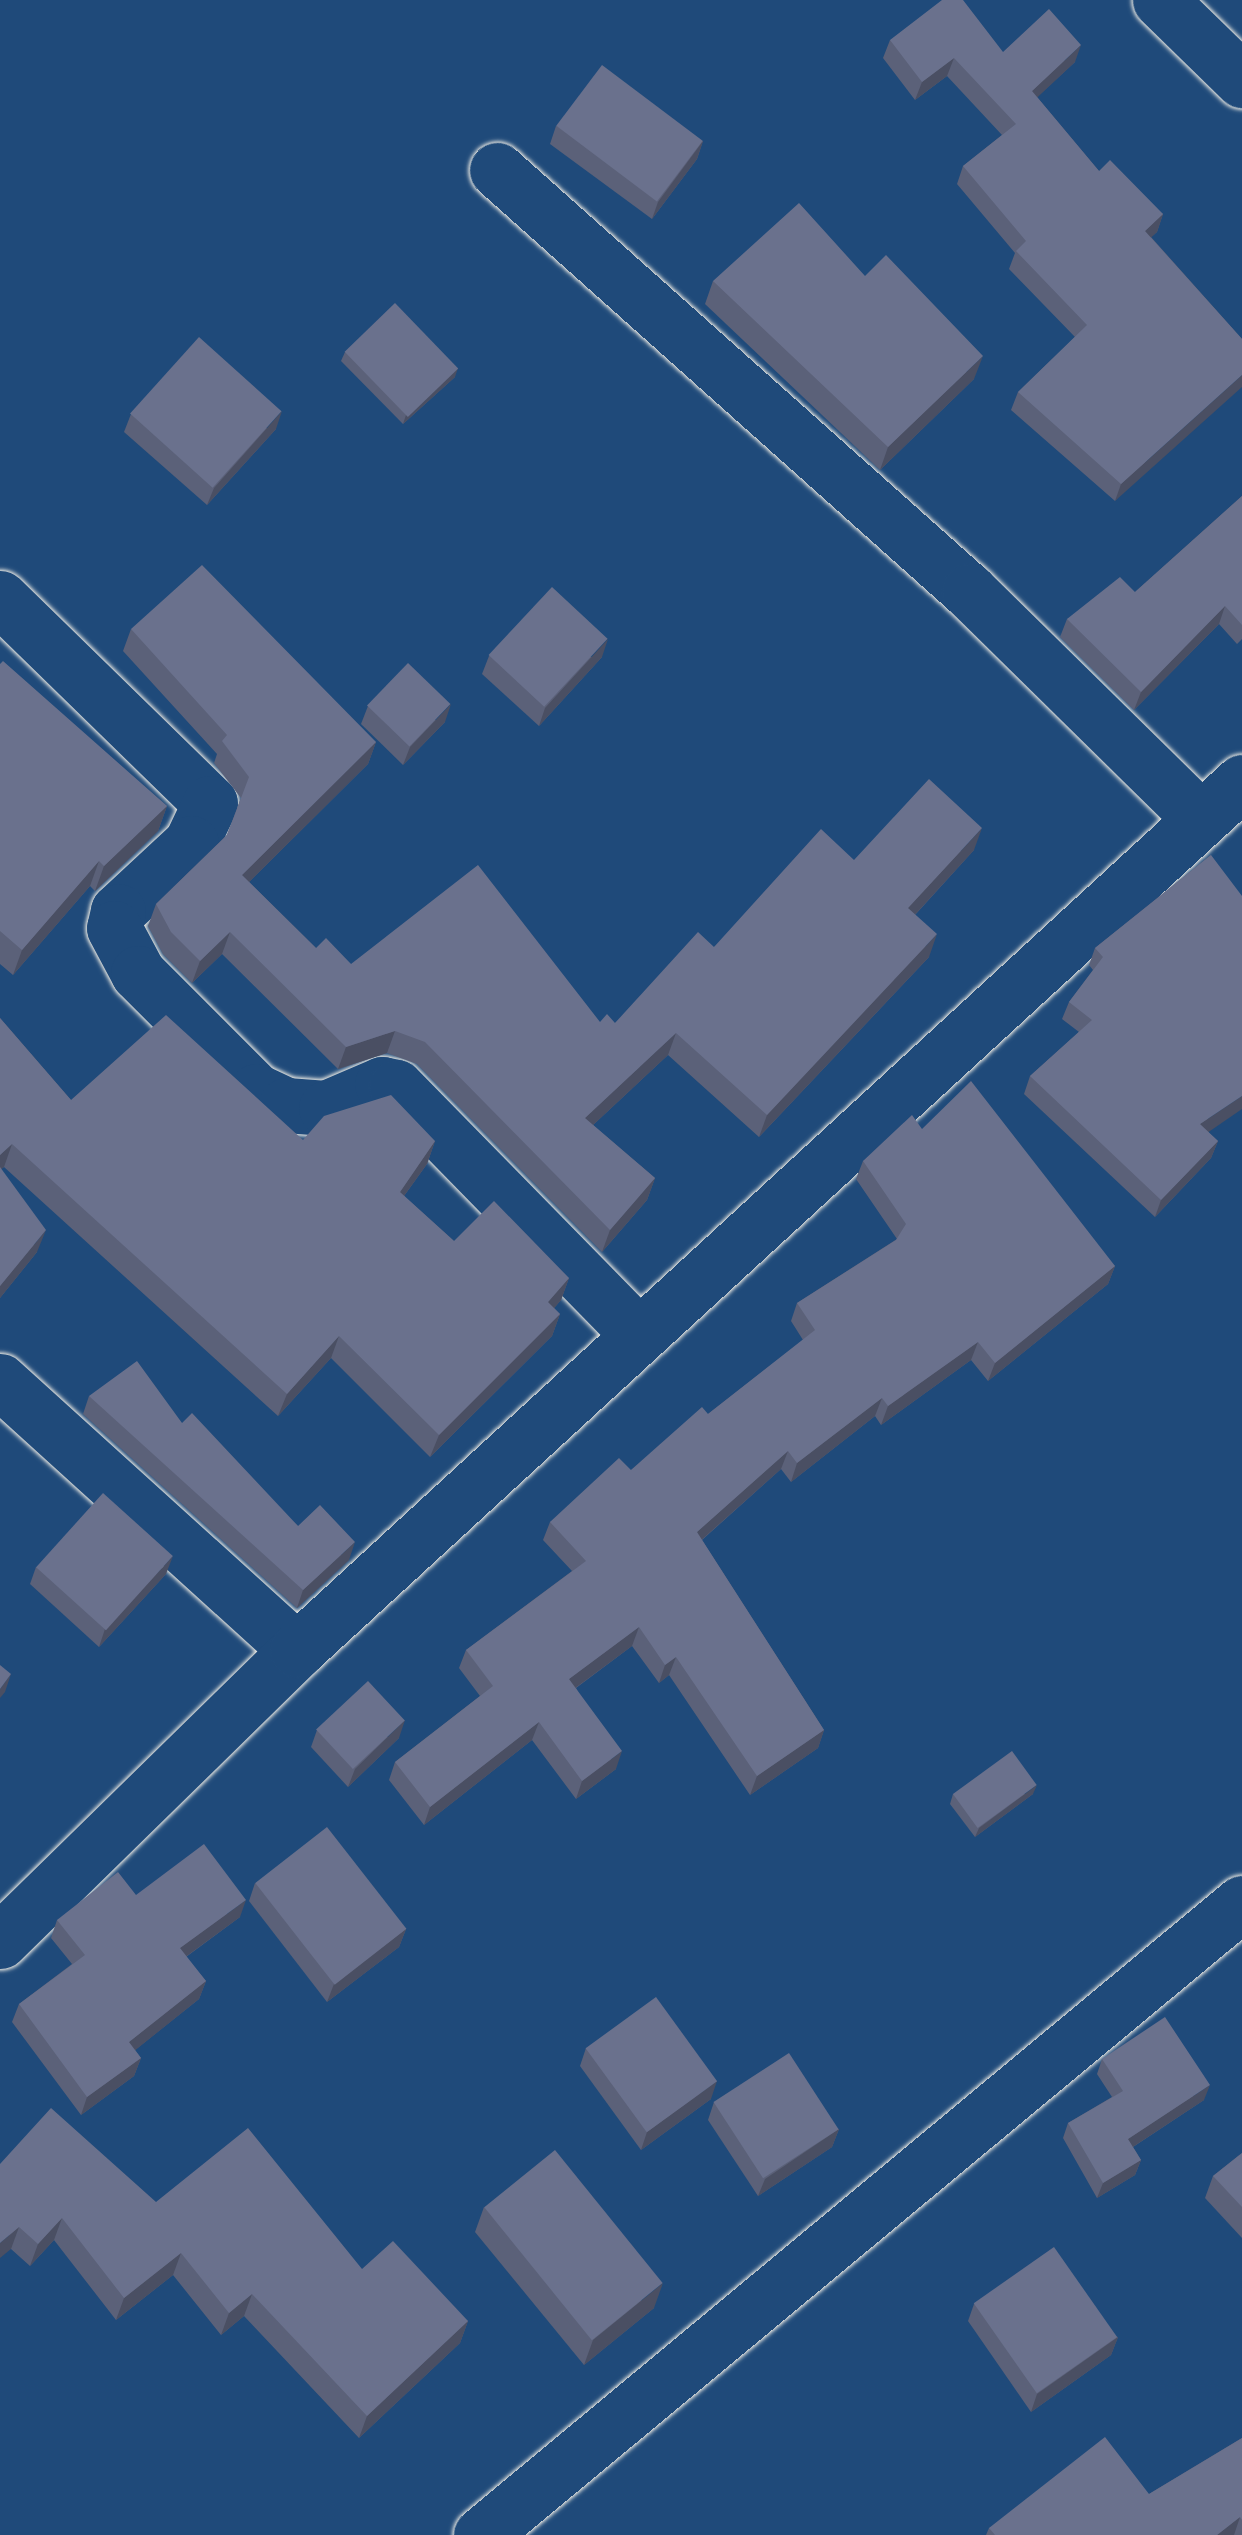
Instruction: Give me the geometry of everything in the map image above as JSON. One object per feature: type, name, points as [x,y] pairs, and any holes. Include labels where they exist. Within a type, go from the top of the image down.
[{"type":"street","points":[[1160,0],[1242,80]]},
{"type":"street","points":[[497,170],[970,591],[1198,816]]},
{"type":"street","points":[[0,598],[210,802],[191,843],[118,911],[114,928],[138,972],[256,1090],[286,1105],[326,1108],[382,1084],[396,1087],[638,1334]]},
{"type":"street","points":[[0,1941],[297,1650],[1198,816],[1242,782]]},
{"type":"street","points":[[0,1381],[297,1650]]},
{"type":"street","points":[[481,2535],[1242,1903]]},
{"type":"building","points":[[942,0],[963,0],[1003,52],[1049,9],[1081,45],[1032,91],[1099,171],[1110,160],[1163,214],[1145,231],[1242,339],[1242,375],[1121,484],[1018,392],[1087,325],[1016,251],[1026,241],[963,166],[1016,124],[954,58],[922,82],[890,40]]},
{"type":"building","points":[[602,65],[703,141],[657,202],[556,126]]},
{"type":"building","points":[[799,203],[865,276],[886,255],[983,356],[888,447],[713,281]]},
{"type":"building","points":[[395,303],[458,368],[408,417],[345,352]]},
{"type":"building","points":[[199,337],[281,411],[213,488],[130,414]]},
{"type":"building","points":[[1242,496],[1242,625],[1225,606],[1141,692],[1067,619],[1120,577],[1135,592]]},
{"type":"building","points":[[202,565],[376,742],[242,875],[316,948],[326,938],[351,964],[478,865],[600,1022],[607,1014],[615,1023],[698,932],[714,947],[821,829],[854,860],[929,779],[982,828],[908,908],[937,934],[767,1115],[676,1033],[585,1118],[655,1178],[610,1230],[425,1042],[395,1031],[346,1047],[230,932],[200,961],[171,932],[156,904],[227,835],[249,777],[222,741],[227,735],[131,629]]},
{"type":"building","points":[[552,587],[608,639],[544,707],[489,655]]},
{"type":"building","points":[[3,661],[167,806],[104,866],[99,861],[22,950],[0,931]]},
{"type":"building","points":[[408,663],[450,704],[409,746],[367,705]]},
{"type":"building","points":[[1211,855],[1242,896],[1242,1096],[1200,1124],[1218,1141],[1161,1200],[1030,1076],[1092,1020],[1069,1002],[1103,957],[1095,948]]},
{"type":"building","points":[[166,1015],[303,1140],[324,1116],[391,1095],[435,1141],[400,1192],[454,1241],[494,1201],[569,1278],[548,1302],[560,1314],[439,1435],[339,1336],[287,1394],[12,1144],[0,1155],[0,1018],[71,1100]]},
{"type":"building","points":[[971,1081],[1115,1266],[995,1363],[978,1342],[888,1406],[882,1398],[797,1463],[788,1451],[697,1532],[824,1730],[757,1776],[676,1657],[665,1665],[639,1627],[569,1679],[622,1751],[582,1781],[539,1722],[430,1807],[395,1762],[493,1686],[466,1650],[586,1561],[550,1522],[619,1458],[631,1470],[702,1407],[708,1414],[815,1330],[797,1303],[896,1240],[906,1224],[863,1161],[912,1115],[922,1129]]},
{"type":"building","points":[[0,1167],[46,1230],[0,1286]]},
{"type":"building","points":[[137,1361],[182,1423],[192,1413],[298,1526],[320,1505],[355,1542],[303,1590],[89,1396]]},
{"type":"building","points":[[103,1493],[173,1556],[106,1630],[36,1567]]},
{"type":"building","points":[[0,1665],[11,1674],[0,1689]]},
{"type":"building","points":[[368,1681],[405,1720],[353,1769],[316,1729]]},
{"type":"building","points":[[1012,1751],[1037,1785],[978,1828],[953,1794]]},
{"type":"building","points":[[327,1827],[406,1929],[335,1985],[255,1883]]},
{"type":"building","points":[[204,1844],[246,1900],[180,1948],[206,1981],[129,2042],[141,2058],[87,2097],[19,2004],[85,1955],[57,1920],[118,1872],[136,1895]]},
{"type":"building","points":[[656,1997],[717,2081],[647,2132],[586,2048]]},
{"type":"building","points":[[1165,2017],[1210,2085],[1128,2139],[1141,2160],[1103,2183],[1068,2123],[1123,2091],[1102,2059]]},
{"type":"building","points":[[789,2053],[839,2129],[763,2178],[714,2102]]},
{"type":"building","points":[[51,2108],[156,2202],[248,2128],[362,2269],[393,2241],[468,2321],[367,2416],[252,2294],[229,2313],[181,2253],[124,2298],[62,2218],[38,2244],[19,2227],[0,2243],[0,2164]]},
{"type":"building","points":[[555,2150],[663,2283],[592,2340],[484,2207]]},
{"type":"building","points":[[1242,2153],[1242,2207],[1213,2176]]},
{"type":"building","points":[[1054,2247],[1117,2337],[1037,2393],[974,2303]]},
{"type":"building","points":[[1105,2437],[1149,2494],[1242,2438],[1242,2520],[1240,2517],[1217,2535],[995,2535],[989,2528]]}]
